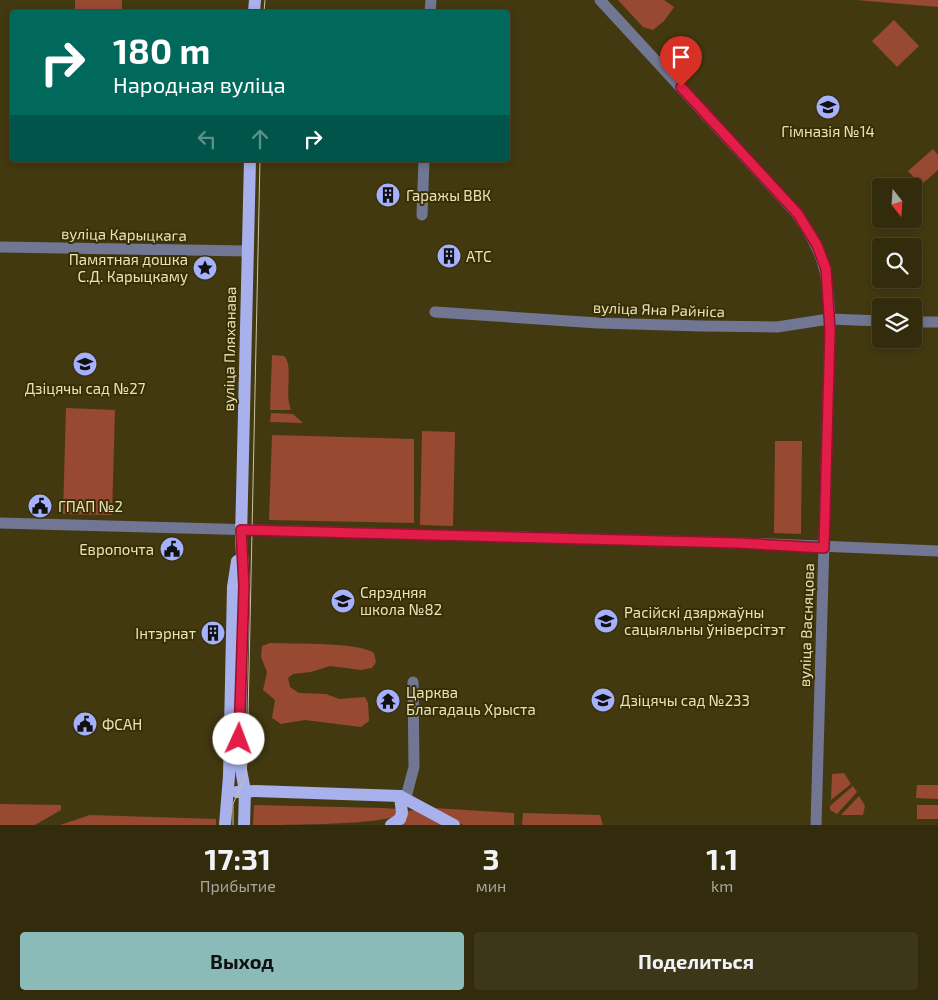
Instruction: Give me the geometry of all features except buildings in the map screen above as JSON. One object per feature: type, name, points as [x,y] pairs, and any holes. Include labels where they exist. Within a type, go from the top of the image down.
[{"type":"main road","name":"вуліца Пляханава","points":[[244,825],[245,791],[239,759],[244,586],[241,534],[250,162]]},
{"type":"main road","name":"вуліца Пляханава","points":[[225,825],[233,586],[241,534]]},
{"type":"main road","points":[[226,798],[245,791],[403,796],[454,825]]},
{"type":"main road","points":[[391,825],[400,819],[403,796]]},
{"type":"street","name":"вуліца Васняцова","points":[[600,0],[798,214],[817,245],[826,269],[830,319],[816,825]]},
{"type":"street","points":[[422,215],[424,162]]},
{"type":"street","name":"вуліца Карыцкага","points":[[0,247],[248,251]]},
{"type":"street","name":"вуліца Яна Райніса","points":[[435,312],[588,323],[700,326],[777,327],[830,319],[872,321]]},
{"type":"street","points":[[922,322],[938,322]]},
{"type":"street","points":[[0,523],[241,534],[738,543],[824,548],[938,551]]},
{"type":"street","points":[[403,796],[414,767],[413,682]]},
{"type":"shaded area","points":[[75,0],[122,0],[122,10],[75,10]]},
{"type":"shaded area","points":[[618,0],[664,0],[674,7],[664,21],[653,30],[643,27]]},
{"type":"shaded area","points":[[856,0],[938,0],[938,7]]},
{"type":"shaded area","points":[[894,20],[919,46],[897,67],[872,41]]},
{"type":"shaded area","points":[[933,149],[938,155],[938,170],[922,184],[922,178],[914,178],[908,171]]},
{"type":"shaded area","points":[[272,355],[284,356],[287,360],[289,373],[288,397],[291,409],[289,410],[270,410]]},
{"type":"shaded area","points":[[66,408],[115,410],[112,515],[63,514]]},
{"type":"shaded area","points":[[271,413],[293,414],[303,423],[270,422]]},
{"type":"shaded area","points":[[422,431],[455,432],[453,526],[420,525]]},
{"type":"shaded area","points":[[272,435],[414,439],[414,523],[269,520]]},
{"type":"shaded area","points":[[775,441],[802,441],[801,534],[774,533]]},
{"type":"shaded area","points":[[270,643],[341,645],[366,649],[374,653],[376,662],[372,668],[361,670],[330,666],[311,672],[293,674],[288,678],[290,687],[299,693],[326,694],[339,699],[365,697],[368,703],[369,721],[361,727],[305,720],[281,724],[272,718],[275,700],[263,690],[267,672],[261,657],[262,646]]},
{"type":"shaded area","points":[[844,773],[851,784],[831,800],[832,774]]},
{"type":"shaded area","points":[[917,785],[938,785],[938,799],[916,798]]},
{"type":"shaded area","points":[[853,786],[857,792],[837,814],[830,810],[830,806]]},
{"type":"shaded area","points":[[859,796],[865,806],[863,815],[841,815]]},
{"type":"shaded area","points":[[0,804],[61,805],[61,810],[35,825],[0,825]]},
{"type":"shaded area","points":[[254,805],[397,809],[396,816],[368,821],[328,824],[253,825]]},
{"type":"shaded area","points":[[917,805],[938,805],[938,819],[917,819]]},
{"type":"shaded area","points":[[434,808],[514,813],[514,825],[463,825]]},
{"type":"shaded area","points":[[415,810],[446,825],[402,825],[408,811]]},
{"type":"shaded area","points":[[523,813],[600,815],[603,825],[522,825]]},
{"type":"shaded area","points":[[90,815],[216,819],[216,825],[60,825]]},
{"type":"tram line","points":[[264,10],[265,0]]},
{"type":"tram line","points":[[233,825],[233,804],[245,776],[247,763],[260,162]]},
{"type":"place","name":"Гімназія №14","points":[[828,107]]},
{"type":"place","name":"Гаражы ВВК","points":[[388,195]]},
{"type":"place","name":"АТС","points":[[449,256]]},
{"type":"place","name":"Памятная дошка С.Д. Карыцкаму","points":[[205,268]]},
{"type":"place","name":"Дзіцячы сад №27","points":[[85,364]]},
{"type":"place","name":"ГПАП №2","points":[[40,506]]},
{"type":"place","name":"Европочта","points":[[172,549]]},
{"type":"place","name":"Сярэдняя школа №82","points":[[343,601]]},
{"type":"place","name":"Расійскі дзяржаўны сацыяльны ўніверсітэт","points":[[606,621]]},
{"type":"place","name":"Інтэрнат","points":[[213,633]]},
{"type":"place","name":"Дзіцячы сад №233","points":[[603,700]]},
{"type":"place","name":"Царква Благадаць Хрыста","points":[[388,701]]},
{"type":"place","name":"ФСАН","points":[[85,724]]},
{"type":"route","points":[[239,739],[244,586],[241,530],[738,543],[824,548],[830,330],[826,269],[817,245],[798,214],[681,87]]}]
